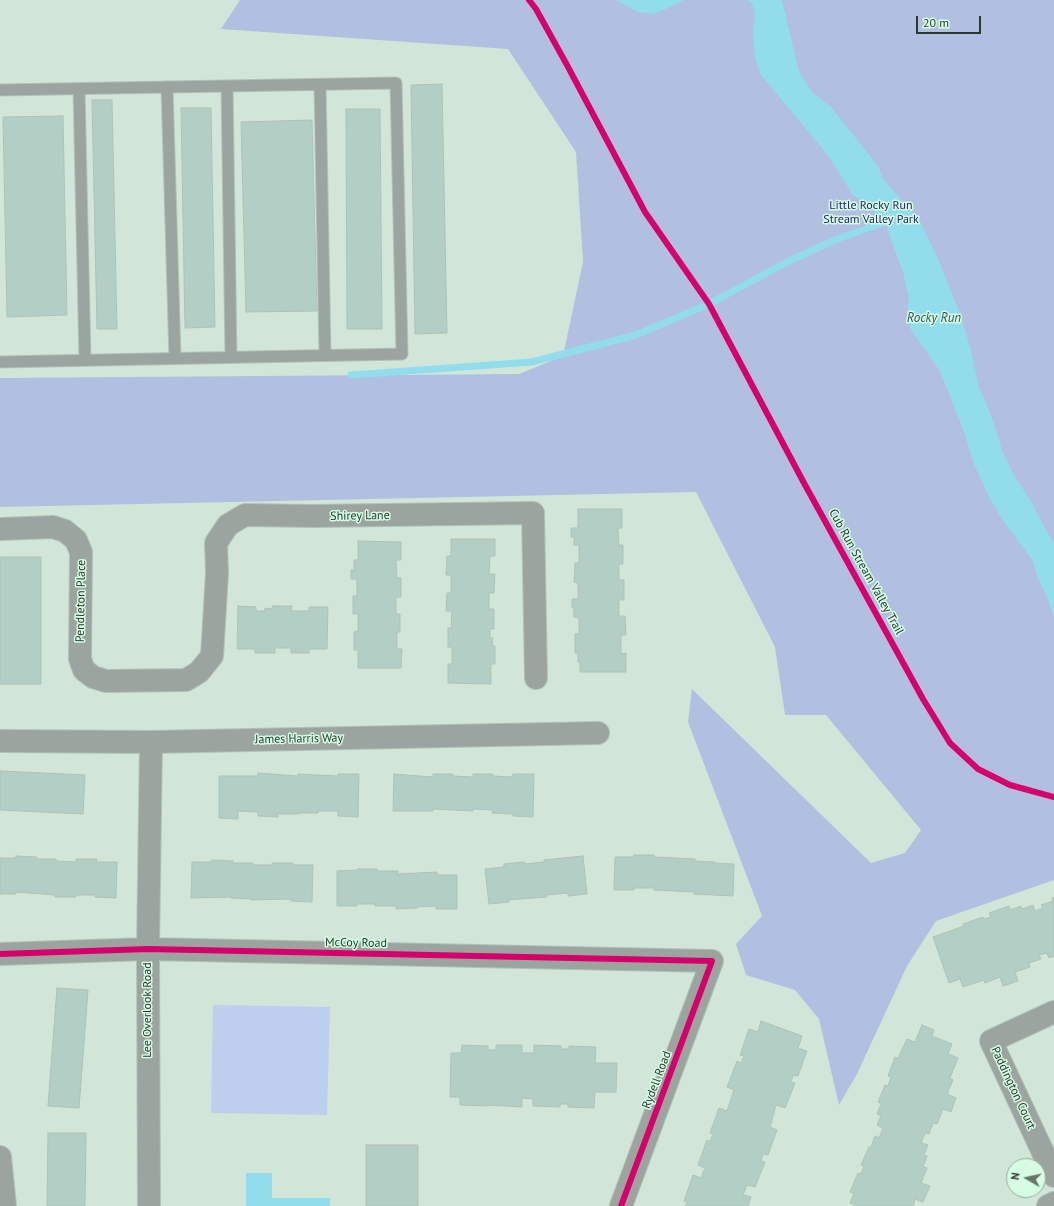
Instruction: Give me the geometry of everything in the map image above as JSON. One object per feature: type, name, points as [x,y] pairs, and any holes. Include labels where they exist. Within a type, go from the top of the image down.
[{"type":"street","name":"Shirey Lane","points":[[153,680],[186,680],[199,672],[212,656],[217,573],[216,543],[228,525],[245,515],[312,516],[533,513],[536,678]]},
{"type":"street","name":"Pendleton Place","points":[[0,529],[53,527],[65,531],[76,540],[81,552],[80,659],[84,670],[93,677],[106,681],[153,680]]},
{"type":"street","name":"James Harris Way","points":[[0,741],[151,742],[598,733]]},
{"type":"street","name":"Lee Overlook Road","points":[[149,1206],[148,949],[151,742]]},
{"type":"street","name":"McCoy Road","points":[[0,954],[148,949],[712,961]]},
{"type":"street","name":"Rydell Road","points":[[621,1206],[712,961]]},
{"type":"street","name":"Paddington Court","points":[[1054,1012],[991,1041],[1054,1176]]},
{"type":"street","points":[[0,1157],[5,1206]]},
{"type":"street","points":[[1048,1206],[1054,1203]]},
{"type":"lane","points":[[0,90],[396,83],[402,354],[0,362]]},
{"type":"lane","points":[[320,85],[325,356]]},
{"type":"lane","points":[[226,86],[231,357]]},
{"type":"lane","points":[[167,88],[175,358]]},
{"type":"lane","points":[[80,89],[85,360]]},
{"type":"shaded area","points":[[213,1005],[330,1007],[327,1115],[211,1113]]},
{"type":"green space","name":"Little Rocky Run Stream Valley Park","points":[[240,0],[1054,0],[1054,880],[936,921],[907,966],[857,1074],[839,1105],[819,1019],[795,990],[746,975],[736,944],[762,916],[688,722],[692,689],[871,863],[905,853],[921,830],[826,715],[785,715],[775,647],[696,492],[0,507],[0,378],[519,374],[563,356],[583,262],[576,152],[508,49],[221,29]]},
{"type":"water","points":[[616,0],[684,0],[653,14],[638,12]]},
{"type":"water","name":"Rocky Run","points":[[748,0],[782,0],[799,72],[812,92],[831,107],[878,166],[883,179],[919,219],[939,261],[959,311],[971,350],[978,385],[991,415],[1003,453],[1015,477],[1032,503],[1054,543],[1054,618],[1045,592],[1037,576],[1033,561],[1004,522],[990,499],[974,464],[963,429],[940,371],[911,330],[907,312],[909,298],[903,272],[887,228],[896,218],[876,214],[865,203],[853,195],[827,154],[761,75],[755,58],[753,34],[755,13],[752,4]]},
{"type":"water","points":[[246,1173],[272,1173],[272,1198],[330,1198],[330,1206],[246,1206]]},
{"type":"building","points":[[442,84],[447,333],[415,334],[411,85]]},
{"type":"building","points":[[92,100],[112,100],[117,329],[97,329]]},
{"type":"building","points":[[181,108],[211,108],[215,327],[185,328]]},
{"type":"building","points":[[346,109],[380,109],[382,329],[347,329]]},
{"type":"building","points":[[63,116],[67,315],[7,317],[3,117]]},
{"type":"building","points":[[312,120],[317,311],[246,312],[241,122]]},
{"type":"building","points":[[578,509],[622,509],[622,528],[618,528],[619,545],[623,545],[623,564],[619,564],[619,580],[624,580],[624,600],[619,600],[619,616],[625,616],[626,635],[621,635],[621,654],[626,653],[626,672],[580,672],[578,653],[575,653],[575,634],[579,634],[579,618],[574,617],[574,608],[572,608],[572,599],[578,599],[578,583],[574,582],[575,563],[579,563],[579,545],[574,545],[574,537],[571,537],[571,528],[578,528]]},
{"type":"building","points":[[451,539],[495,539],[495,556],[490,556],[489,574],[495,574],[494,593],[489,593],[489,609],[494,609],[494,629],[490,629],[490,638],[493,638],[492,646],[495,646],[495,664],[491,664],[491,684],[448,683],[448,664],[452,664],[452,647],[448,647],[448,628],[451,628],[452,611],[446,611],[447,593],[451,593],[451,575],[446,575],[447,556],[451,556]]},
{"type":"building","points":[[358,541],[401,542],[401,560],[396,560],[397,578],[401,578],[401,597],[396,597],[396,614],[400,614],[400,632],[397,632],[397,649],[402,649],[401,668],[358,668],[358,650],[354,650],[354,632],[358,631],[358,614],[353,614],[353,596],[357,596],[357,579],[351,579],[351,570],[354,570],[354,560],[358,560]]},
{"type":"building","points":[[0,557],[41,557],[41,684],[0,684]]},
{"type":"building","points":[[238,606],[256,607],[256,611],[265,611],[265,608],[273,609],[272,606],[292,606],[291,611],[309,611],[309,607],[328,607],[327,649],[309,649],[309,653],[291,653],[291,648],[275,648],[275,653],[255,653],[255,649],[237,649]]},
{"type":"building","points":[[0,771],[85,775],[83,814],[0,810]]},
{"type":"building","points":[[258,773],[298,776],[298,774],[338,776],[338,774],[359,774],[358,817],[338,816],[338,811],[278,814],[278,817],[258,816],[258,812],[238,811],[238,819],[219,818],[219,776],[258,776]]},
{"type":"building","points":[[394,774],[433,777],[433,774],[453,774],[453,776],[473,777],[473,774],[493,774],[493,776],[512,777],[513,774],[534,774],[533,817],[492,813],[493,810],[473,809],[473,811],[433,809],[433,811],[393,811]]},
{"type":"building","points":[[634,855],[654,855],[654,857],[695,859],[695,861],[734,864],[733,896],[654,890],[654,888],[614,890],[615,857],[634,857]]},
{"type":"building","points":[[16,856],[36,857],[37,859],[56,859],[56,861],[76,862],[76,859],[97,859],[96,862],[117,862],[116,898],[95,897],[95,895],[55,897],[55,895],[16,892],[16,894],[0,894],[0,858],[16,858]]},
{"type":"building","points":[[583,856],[587,894],[568,896],[568,893],[547,895],[547,897],[508,900],[509,902],[489,904],[485,869],[504,867],[504,864],[524,862],[525,864],[544,862],[544,860]]},
{"type":"building","points":[[212,860],[233,861],[232,863],[253,863],[253,865],[293,863],[293,865],[313,865],[312,902],[291,901],[291,899],[251,900],[231,897],[191,898],[192,862],[212,862]]},
{"type":"building","points":[[358,869],[398,871],[398,874],[437,872],[437,875],[457,875],[457,909],[436,909],[436,906],[396,909],[396,906],[375,906],[376,904],[337,906],[337,871]]},
{"type":"building","points":[[1054,897],[1054,956],[1049,958],[1047,953],[1039,955],[1041,959],[1029,963],[1030,967],[1015,972],[1018,981],[1003,986],[1000,977],[985,983],[984,980],[963,987],[960,979],[949,983],[933,937],[964,926],[963,924],[983,917],[984,919],[991,917],[989,913],[1009,906],[1010,910],[1021,906],[1022,909],[1033,905],[1035,911],[1043,908],[1041,905],[1053,901],[1052,898]]},
{"type":"building","points":[[57,988],[88,990],[79,1108],[48,1106]]},
{"type":"building","points":[[761,1021],[802,1036],[798,1048],[807,1051],[798,1076],[793,1075],[791,1082],[795,1083],[785,1108],[776,1105],[770,1127],[777,1130],[768,1155],[763,1154],[761,1161],[765,1162],[755,1187],[747,1185],[743,1195],[751,1197],[748,1206],[685,1206],[687,1202],[684,1201],[693,1175],[701,1178],[705,1168],[698,1165],[707,1140],[710,1142],[713,1134],[710,1133],[719,1108],[727,1111],[734,1090],[727,1087],[737,1061],[741,1063],[744,1056],[740,1055],[749,1029],[758,1032]]},
{"type":"building","points":[[922,1025],[934,1030],[932,1036],[952,1044],[948,1054],[958,1058],[950,1078],[953,1080],[947,1094],[956,1098],[951,1112],[943,1109],[937,1124],[933,1123],[929,1134],[925,1133],[921,1143],[928,1145],[924,1155],[927,1156],[923,1167],[927,1168],[921,1183],[930,1186],[923,1202],[915,1199],[913,1206],[853,1206],[854,1204],[850,1203],[854,1193],[850,1192],[858,1173],[861,1174],[864,1166],[861,1165],[869,1147],[871,1147],[875,1136],[879,1138],[883,1128],[877,1125],[881,1116],[877,1114],[881,1104],[878,1102],[885,1085],[888,1086],[891,1077],[888,1076],[895,1057],[898,1058],[907,1039],[915,1042]]},
{"type":"building","points":[[462,1045],[488,1046],[488,1050],[496,1050],[496,1045],[522,1045],[522,1053],[534,1053],[534,1045],[561,1046],[561,1049],[569,1049],[569,1046],[596,1047],[595,1063],[617,1063],[616,1092],[595,1092],[594,1108],[568,1107],[568,1104],[560,1104],[560,1107],[533,1106],[533,1099],[522,1098],[522,1107],[460,1105],[460,1097],[450,1097],[451,1053],[461,1053]]},
{"type":"building","points":[[48,1133],[86,1133],[85,1206],[47,1206]]},
{"type":"building","points":[[366,1145],[418,1145],[418,1206],[366,1206]]},
{"type":"waterway","points":[[351,375],[532,362],[636,335],[709,304],[787,262],[837,239],[897,218]]},
{"type":"cycle path","name":"Cub Run Stream Valley Trail","points":[[529,0],[536,9],[567,65],[645,212],[709,304],[804,483],[923,699],[950,743],[978,769],[1010,785],[1054,797]]},
{"type":"cycle path","points":[[0,954],[148,949],[712,961],[621,1206]]}]
